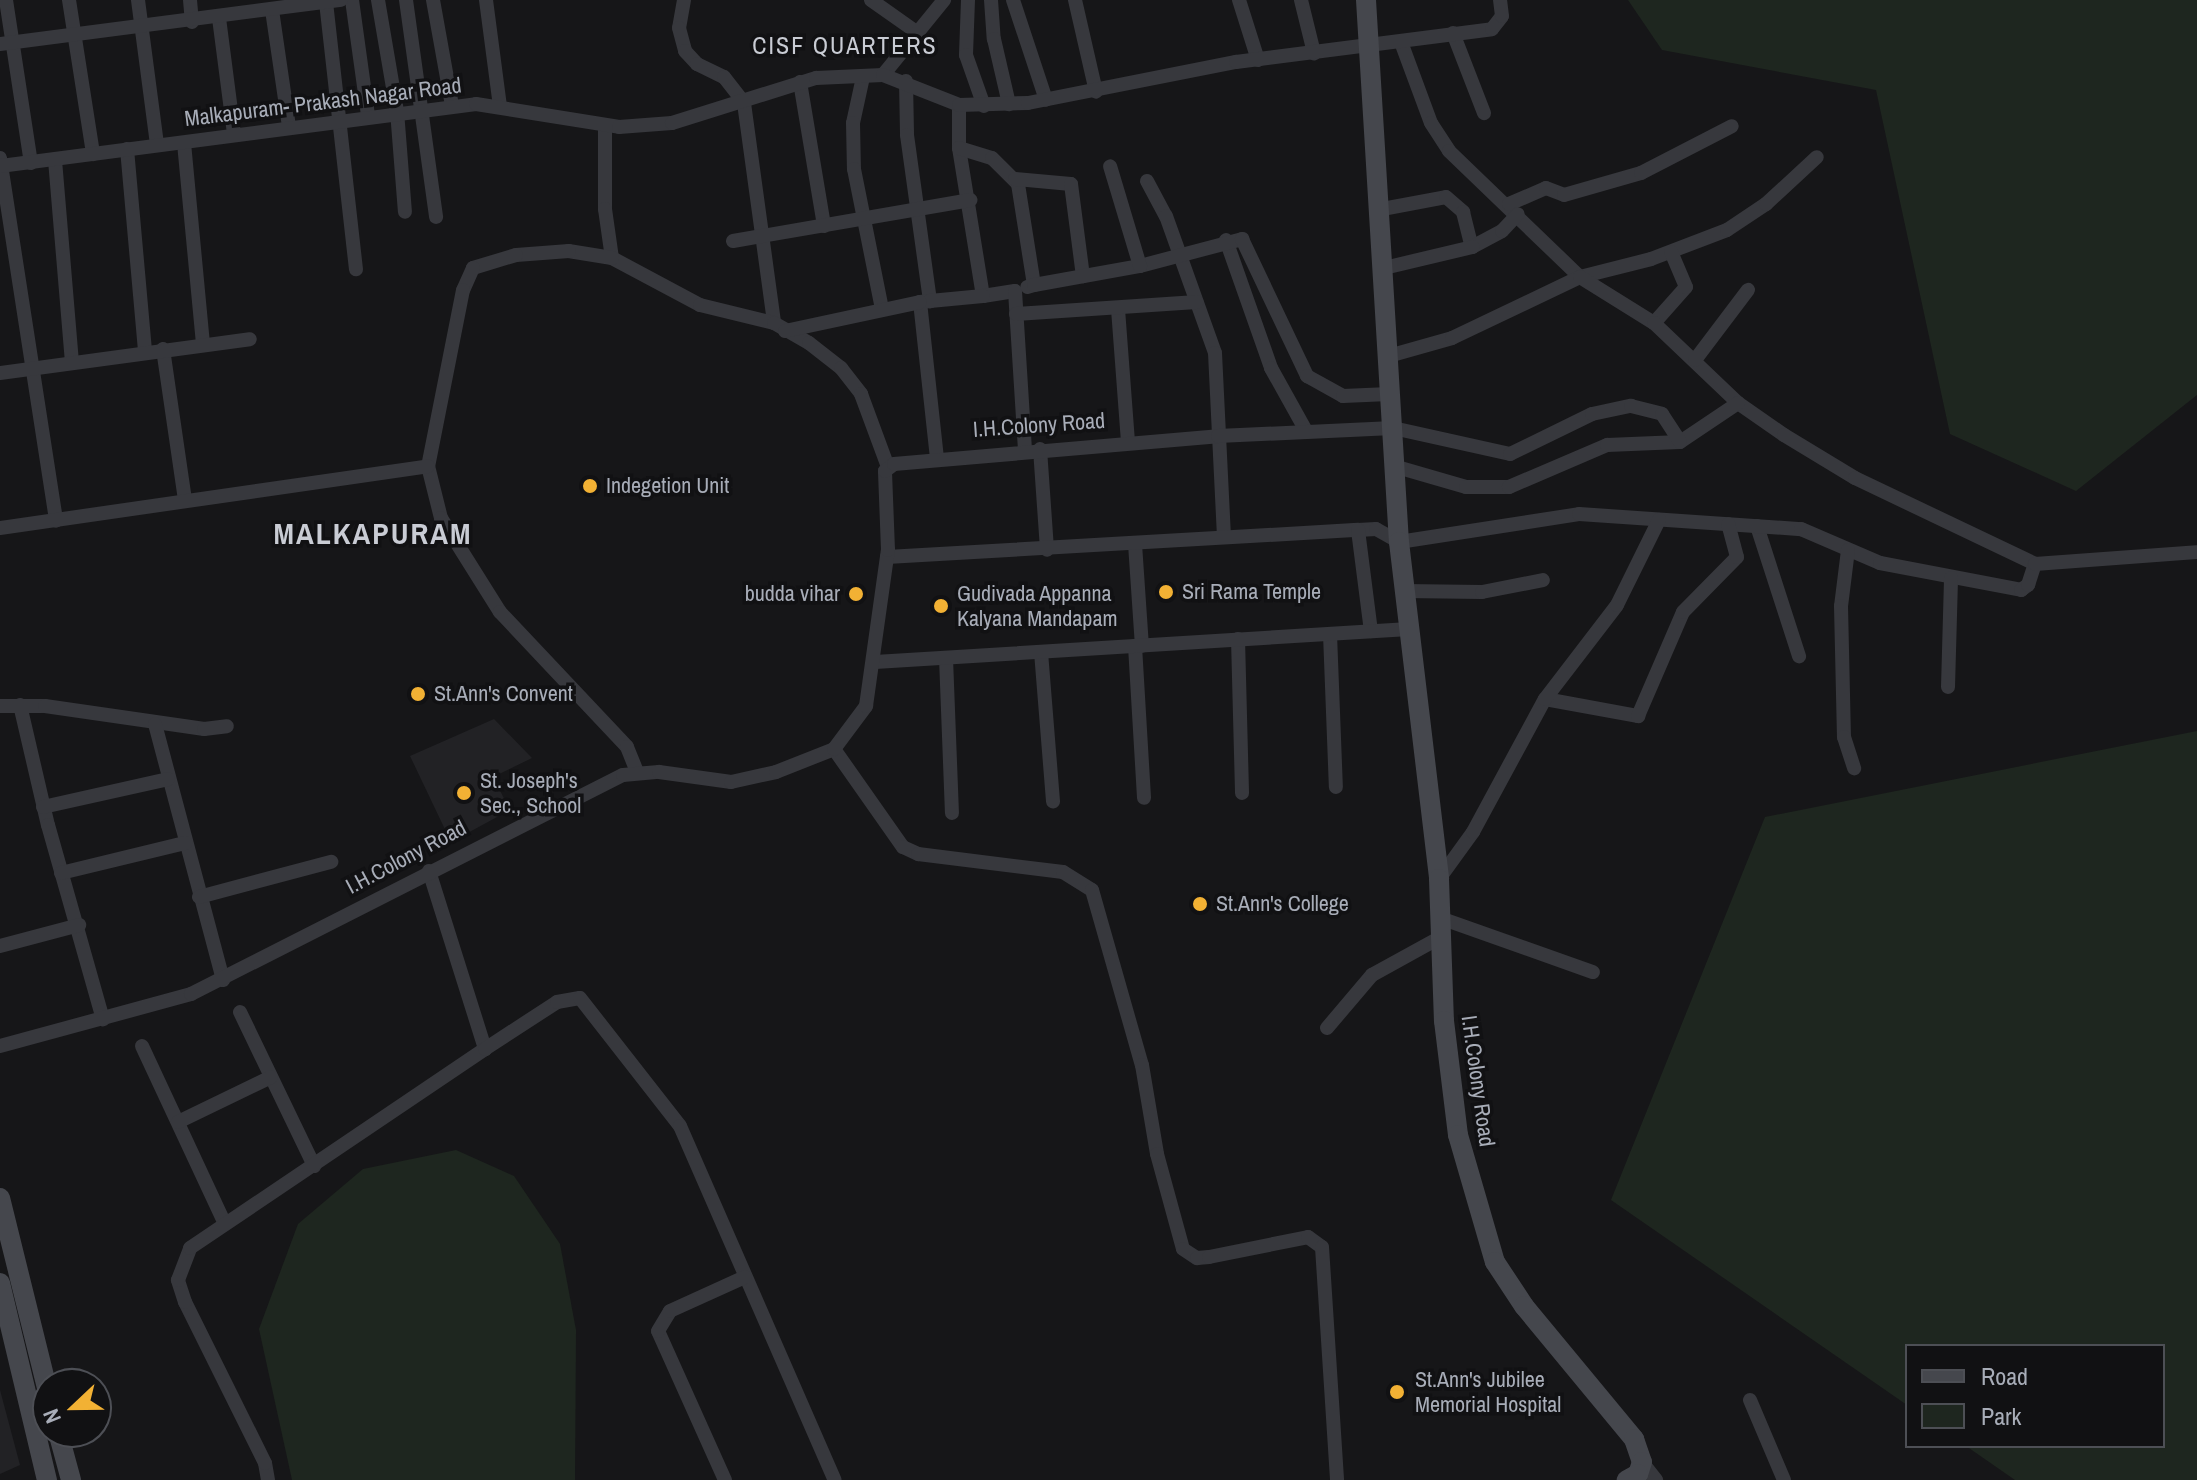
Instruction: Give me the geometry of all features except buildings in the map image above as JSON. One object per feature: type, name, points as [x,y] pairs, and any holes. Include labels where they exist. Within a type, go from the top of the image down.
[{"type":"street","points":[[6,0],[6,44],[31,163]]},
{"type":"street","points":[[69,0],[93,154]]},
{"type":"street","points":[[138,0],[157,145]]},
{"type":"street","points":[[190,0],[192,22]]},
{"type":"street","points":[[352,0],[368,116]]},
{"type":"street","points":[[378,0],[397,111],[405,212]]},
{"type":"street","points":[[406,0],[436,217]]},
{"type":"street","points":[[433,0],[452,106]]},
{"type":"street","points":[[486,0],[500,106]]},
{"type":"street","points":[[684,0],[679,28],[685,51],[697,64],[724,77],[744,103],[780,327]]},
{"type":"street","points":[[871,0],[915,31]]},
{"type":"street","points":[[944,0],[915,31],[883,75],[906,81],[959,105],[984,106],[1096,92],[1258,60],[1492,29],[1502,16],[1500,0]]},
{"type":"street","points":[[968,0],[966,55],[984,106]]},
{"type":"street","points":[[991,0],[994,39],[1009,104]]},
{"type":"street","points":[[1013,0],[1046,100]]},
{"type":"street","points":[[1075,0],[1096,92]]},
{"type":"street","points":[[1239,0],[1258,60]]},
{"type":"street","points":[[1301,0],[1314,53]]},
{"type":"street","name":"I.H.Colony Road","points":[[1366,0],[1385,357],[1397,467],[1399,542],[1439,879],[1444,1021],[1458,1135],[1488,1246],[1524,1306],[1634,1439],[1642,1462]]},
{"type":"street","points":[[6,44],[192,22],[300,3],[334,1],[340,120],[356,269]]},
{"type":"street","points":[[272,10],[289,126]]},
{"type":"street","points":[[219,18],[234,133]]},
{"type":"street","points":[[1453,33],[1484,113]]},
{"type":"street","points":[[1401,42],[1444,144],[1580,277],[1654,323],[1738,403],[1855,478],[2032,574]]},
{"type":"street","name":"Malkapuram- Prakash Nagar Road","points":[[0,163],[55,160],[184,143],[234,133],[452,106],[500,106],[605,125],[672,123],[744,103],[800,82],[883,75]]},
{"type":"street","points":[[863,77],[853,145],[882,309]]},
{"type":"street","points":[[906,81],[907,135],[921,210],[937,458]]},
{"type":"street","points":[[800,82],[824,226]]},
{"type":"street","points":[[959,105],[959,148],[970,200],[983,296]]},
{"type":"street","points":[[605,125],[605,209],[612,258]]},
{"type":"street","points":[[1380,269],[1472,247],[1502,231],[1513,209],[1546,188],[1564,195],[1641,173],[1732,126]]},
{"type":"street","points":[[184,143],[203,344]]},
{"type":"street","points":[[959,148],[981,152],[1015,179],[1071,184],[1083,276]]},
{"type":"street","points":[[127,149],[145,352]]},
{"type":"street","points":[[1385,357],[1452,338],[1580,277],[1671,252],[1755,213],[1817,157]]},
{"type":"street","points":[[55,160],[72,361]]},
{"type":"street","points":[[0,163],[29,368],[56,521]]},
{"type":"street","points":[[1110,166],[1140,266]]},
{"type":"street","points":[[1015,179],[1034,285]]},
{"type":"street","points":[[1147,181],[1197,302],[1217,363],[1224,537]]},
{"type":"street","points":[[1377,210],[1446,197],[1463,212],[1472,247]]},
{"type":"street","points":[[733,241],[970,200]]},
{"type":"street","points":[[780,327],[925,302],[1015,291],[1140,266],[1179,257],[1226,240],[1242,239],[1307,376],[1343,396],[1389,394]]},
{"type":"street","points":[[1226,240],[1271,368],[1305,429]]},
{"type":"street","points":[[569,251],[612,258],[700,305],[780,327],[809,343],[851,381],[872,419],[888,467],[887,557],[875,662],[866,706],[834,749],[776,772],[731,782],[637,772],[627,747],[500,612],[441,518],[428,466],[463,290],[473,268],[516,255],[569,251]]},
{"type":"street","points":[[1654,323],[1686,287],[1671,252]]},
{"type":"street","points":[[1695,360],[1748,290]]},
{"type":"street","points":[[1015,291],[1025,450]]},
{"type":"street","points":[[1016,314],[1197,302]]},
{"type":"street","points":[[1118,309],[1128,442]]},
{"type":"street","points":[[0,373],[250,339]]},
{"type":"street","points":[[163,349],[185,500]]},
{"type":"street","points":[[1397,467],[1457,485],[1494,490],[1607,445],[1680,442],[1738,403]]},
{"type":"street","points":[[1393,428],[1510,454],[1527,450],[1592,414],[1640,406],[1662,414],[1680,442]]},
{"type":"street","name":"I.H.Colony Road","points":[[888,467],[937,458],[1128,442],[1305,429],[1393,428]]},
{"type":"street","points":[[1040,449],[1047,550]]},
{"type":"street","points":[[0,528],[428,466]]},
{"type":"street","points":[[887,557],[1376,529],[1399,542],[1579,514],[1817,532],[1848,550],[1880,563],[2005,590],[2032,574],[2197,552]]},
{"type":"street","points":[[1439,879],[1473,832],[1545,699],[1617,605],[1659,520]]},
{"type":"street","points":[[1545,699],[1638,716],[1683,612],[1737,557],[1728,524]]},
{"type":"street","points":[[1757,526],[1799,656]]},
{"type":"street","points":[[1358,530],[1371,631]]},
{"type":"street","points":[[1135,544],[1144,798]]},
{"type":"street","points":[[1848,550],[1841,606],[1844,737],[1854,768]]},
{"type":"street","points":[[1948,687],[1951,578]]},
{"type":"street","points":[[1404,591],[1482,592],[1543,580]]},
{"type":"street","points":[[875,662],[1409,629]]},
{"type":"street","points":[[1330,634],[1336,787]]},
{"type":"street","points":[[1238,639],[1242,793]]},
{"type":"street","points":[[1041,652],[1053,802]]},
{"type":"street","points":[[946,658],[952,813]]},
{"type":"street","points":[[0,706],[20,705],[155,724],[227,726]]},
{"type":"street","points":[[20,705],[43,807],[79,925],[103,1019]]},
{"type":"street","points":[[155,724],[223,980]]},
{"type":"street","points":[[834,749],[903,847],[932,856],[1063,872],[1092,890],[1142,1065],[1157,1154],[1183,1249],[1197,1258],[1209,1257],[1308,1237],[1322,1247],[1337,1480]]},
{"type":"street","name":"I.H.Colony Road","points":[[0,1046],[191,994],[429,871],[637,772]]},
{"type":"street","points":[[43,807],[168,779]]},
{"type":"street","points":[[61,873],[185,843]]},
{"type":"street","points":[[199,897],[331,862]]},
{"type":"street","points":[[429,871],[485,1049]]},
{"type":"street","points":[[0,946],[79,925]]},
{"type":"street","points":[[1327,1028],[1372,975],[1443,928],[1593,972]]},
{"type":"street","points":[[268,1480],[265,1463],[178,1280],[190,1248],[557,1002],[580,998],[671,1110],[835,1480]]},
{"type":"street","points":[[240,1012],[314,1166]]},
{"type":"street","points":[[142,1046],[225,1224]]},
{"type":"street","points":[[178,1122],[271,1077]]},
{"type":"street","points":[[0,1198],[42,1368]]},
{"type":"street","points":[[725,1480],[658,1331],[670,1311],[745,1277]]},
{"type":"street","points":[[0,1283],[47,1480]]},
{"type":"street","points":[[1750,1400],[1784,1480]]},
{"type":"street","points":[[62,1448],[71,1480]]},
{"type":"street","points":[[1627,1480],[1638,1474],[1642,1462]]},
{"type":"street","points":[[1642,1462],[1656,1480]]},
{"type":"shaded area","name":"St. Joseph's Sec., School","points":[[494,719],[532,758],[493,777],[510,810],[451,842],[410,756]]},
{"type":"shaded area","points":[[0,1390],[20,1465],[0,1474]]},
{"type":"green space","points":[[1628,0],[2197,0],[2197,395],[2076,491],[1950,434],[1876,90],[1662,50]]},
{"type":"green space","points":[[2197,731],[2197,1480],[2015,1480],[1969,1448],[2165,1448],[2165,1344],[1905,1344],[1905,1404],[1611,1200],[1765,817]]},
{"type":"green space","points":[[456,1150],[514,1176],[560,1244],[576,1330],[575,1480],[292,1480],[259,1329],[298,1224],[363,1169]]},
{"type":"place","name":"Indegetion Unit","points":[[590,486]]},
{"type":"place","name":"Sri Rama Temple","points":[[1166,592]]},
{"type":"place","name":"budda vihar","points":[[856,594]]},
{"type":"place","name":"Gudivada Appanna Kalyana Mandapam","points":[[941,606]]},
{"type":"place","name":"St.Ann's Convent","points":[[418,694]]},
{"type":"place","name":"St. Joseph's Sec., School","points":[[464,793]]},
{"type":"place","name":"St.Ann's College","points":[[1200,904]]},
{"type":"place","name":"St.Ann's Jubilee Memorial Hospital","points":[[1397,1392]]},
{"type":"district","name":"CISF QUARTERS","points":[[845,46]]},
{"type":"district","name":"MALKAPURAM","points":[[373,533]]}]
